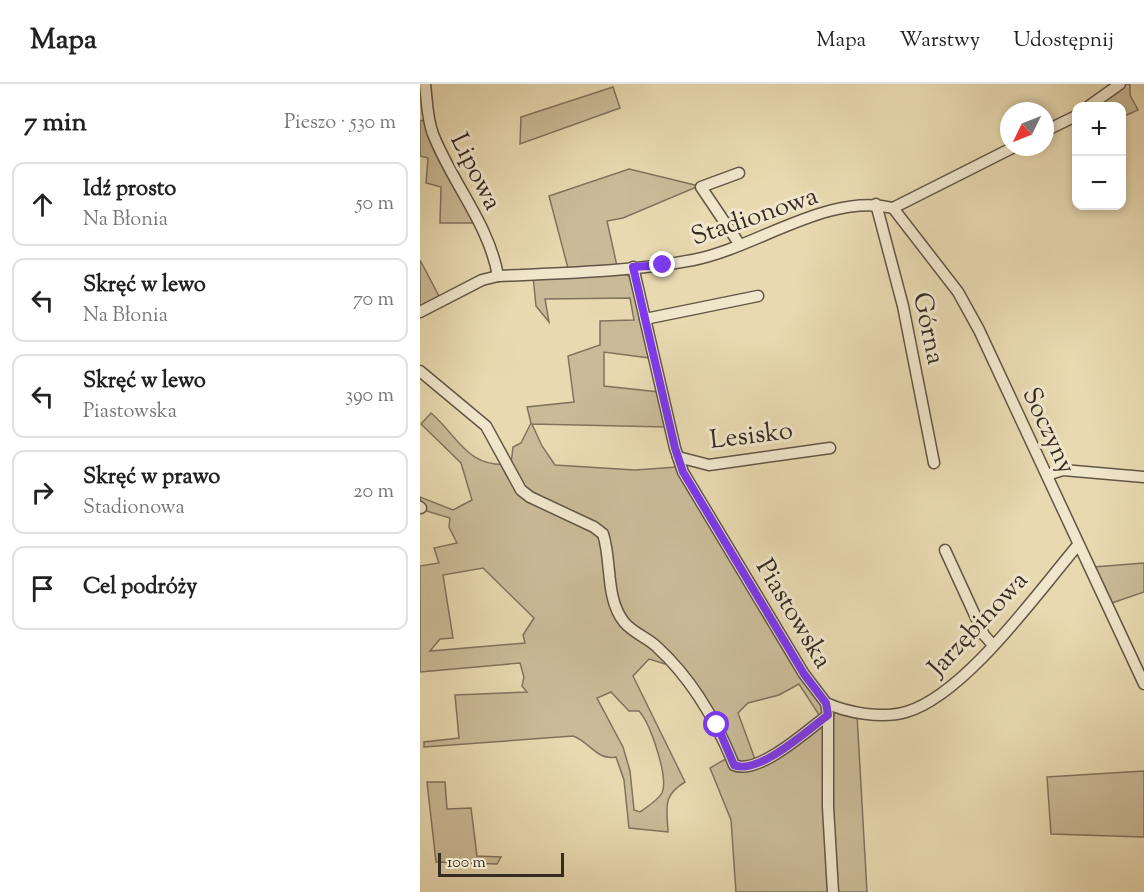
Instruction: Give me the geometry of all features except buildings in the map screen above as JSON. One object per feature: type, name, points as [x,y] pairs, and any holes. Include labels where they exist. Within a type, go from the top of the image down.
[{"type":"street","name":"Lipowa","points":[[425,84],[432,134],[490,242],[498,276]]},
{"type":"street","points":[[1095,102],[1120,84]]},
{"type":"street","points":[[1054,128],[1072,118]]},
{"type":"street","points":[[893,208],[1000,154]]},
{"type":"street","points":[[739,173],[701,187],[740,245]]},
{"type":"street","name":"Stadionowa","points":[[420,312],[482,280],[498,276],[633,267],[696,260],[787,226],[838,210],[876,204],[893,208]]},
{"type":"street","name":"Górna","points":[[876,204],[903,306],[934,462]]},
{"type":"street","name":"Soczyny","points":[[893,208],[958,292],[979,330],[1144,684]]},
{"type":"street","name":"Piastowska","points":[[633,267],[683,472],[795,660],[826,703],[828,807],[833,892]]},
{"type":"street","points":[[645,319],[758,296]]},
{"type":"street","points":[[420,371],[486,426],[522,490],[530,497],[594,527],[603,534],[613,593],[620,615],[632,629],[656,645],[697,691],[734,765],[749,767],[758,763],[799,739],[828,715]]},
{"type":"street","name":"Lesisko","points":[[678,457],[709,465],[830,448]]},
{"type":"street","points":[[1047,475],[1063,470],[1144,477]]},
{"type":"street","name":"Jarzębinowa","points":[[826,703],[843,711],[905,713],[932,701],[966,674],[1078,545]]},
{"type":"street","points":[[945,550],[984,634],[993,645]]},
{"type":"shaded area","points":[[1126,84],[1130,84],[1130,95],[1138,110],[1126,115],[1126,102],[1101,102]]},
{"type":"shaded area","points":[[613,87],[620,108],[520,144],[521,117]]},
{"type":"shaded area","points":[[427,119],[477,223],[440,223],[441,187],[426,183],[428,158],[420,156],[420,121]]},
{"type":"shaded area","points":[[629,169],[699,186],[623,218],[607,221],[617,266],[569,272],[549,196]]},
{"type":"shaded area","points":[[420,260],[440,298],[420,309]]},
{"type":"shaded area","points":[[624,272],[634,281],[650,358],[604,352],[604,386],[659,392],[667,427],[532,424],[542,446],[555,465],[635,470],[677,467],[824,703],[825,715],[821,718],[799,684],[779,695],[748,703],[738,713],[756,762],[740,765],[674,662],[665,664],[649,659],[633,676],[685,782],[669,797],[667,803],[668,832],[629,828],[624,780],[616,757],[599,754],[573,736],[424,747],[424,742],[459,738],[455,695],[527,692],[522,686],[524,677],[520,663],[420,672],[420,566],[439,563],[434,548],[457,543],[449,527],[450,518],[423,510],[420,497],[453,510],[472,500],[461,463],[421,424],[431,413],[474,456],[484,462],[511,464],[513,447],[521,443],[531,423],[527,407],[574,402],[568,356],[600,345],[600,321],[634,320],[630,298],[545,299],[549,322],[536,306],[533,276]],"holes":[[[483,568],[534,618],[523,635],[525,643],[430,651],[440,639],[453,638],[443,575]],[[611,692],[629,711],[639,711],[653,738],[661,763],[662,793],[640,812],[634,810],[630,771],[623,747],[597,698]]]},
{"type":"shaded area","points":[[1144,563],[1144,592],[1109,604],[1094,567]]},
{"type":"shaded area","points":[[828,706],[857,715],[867,892],[834,892]]},
{"type":"shaded area","points":[[826,719],[830,892],[736,892],[731,820],[710,768],[729,757],[750,768]]},
{"type":"shaded area","points":[[1144,771],[1144,837],[1051,834],[1047,777]]},
{"type":"shaded area","points":[[427,782],[445,782],[447,809],[471,808],[477,856],[501,857],[497,864],[436,862]]},
{"type":"route","points":[[663,265],[633,267],[675,448],[683,472],[790,652],[826,703],[828,715],[799,739],[749,767],[734,765],[717,725]]}]
